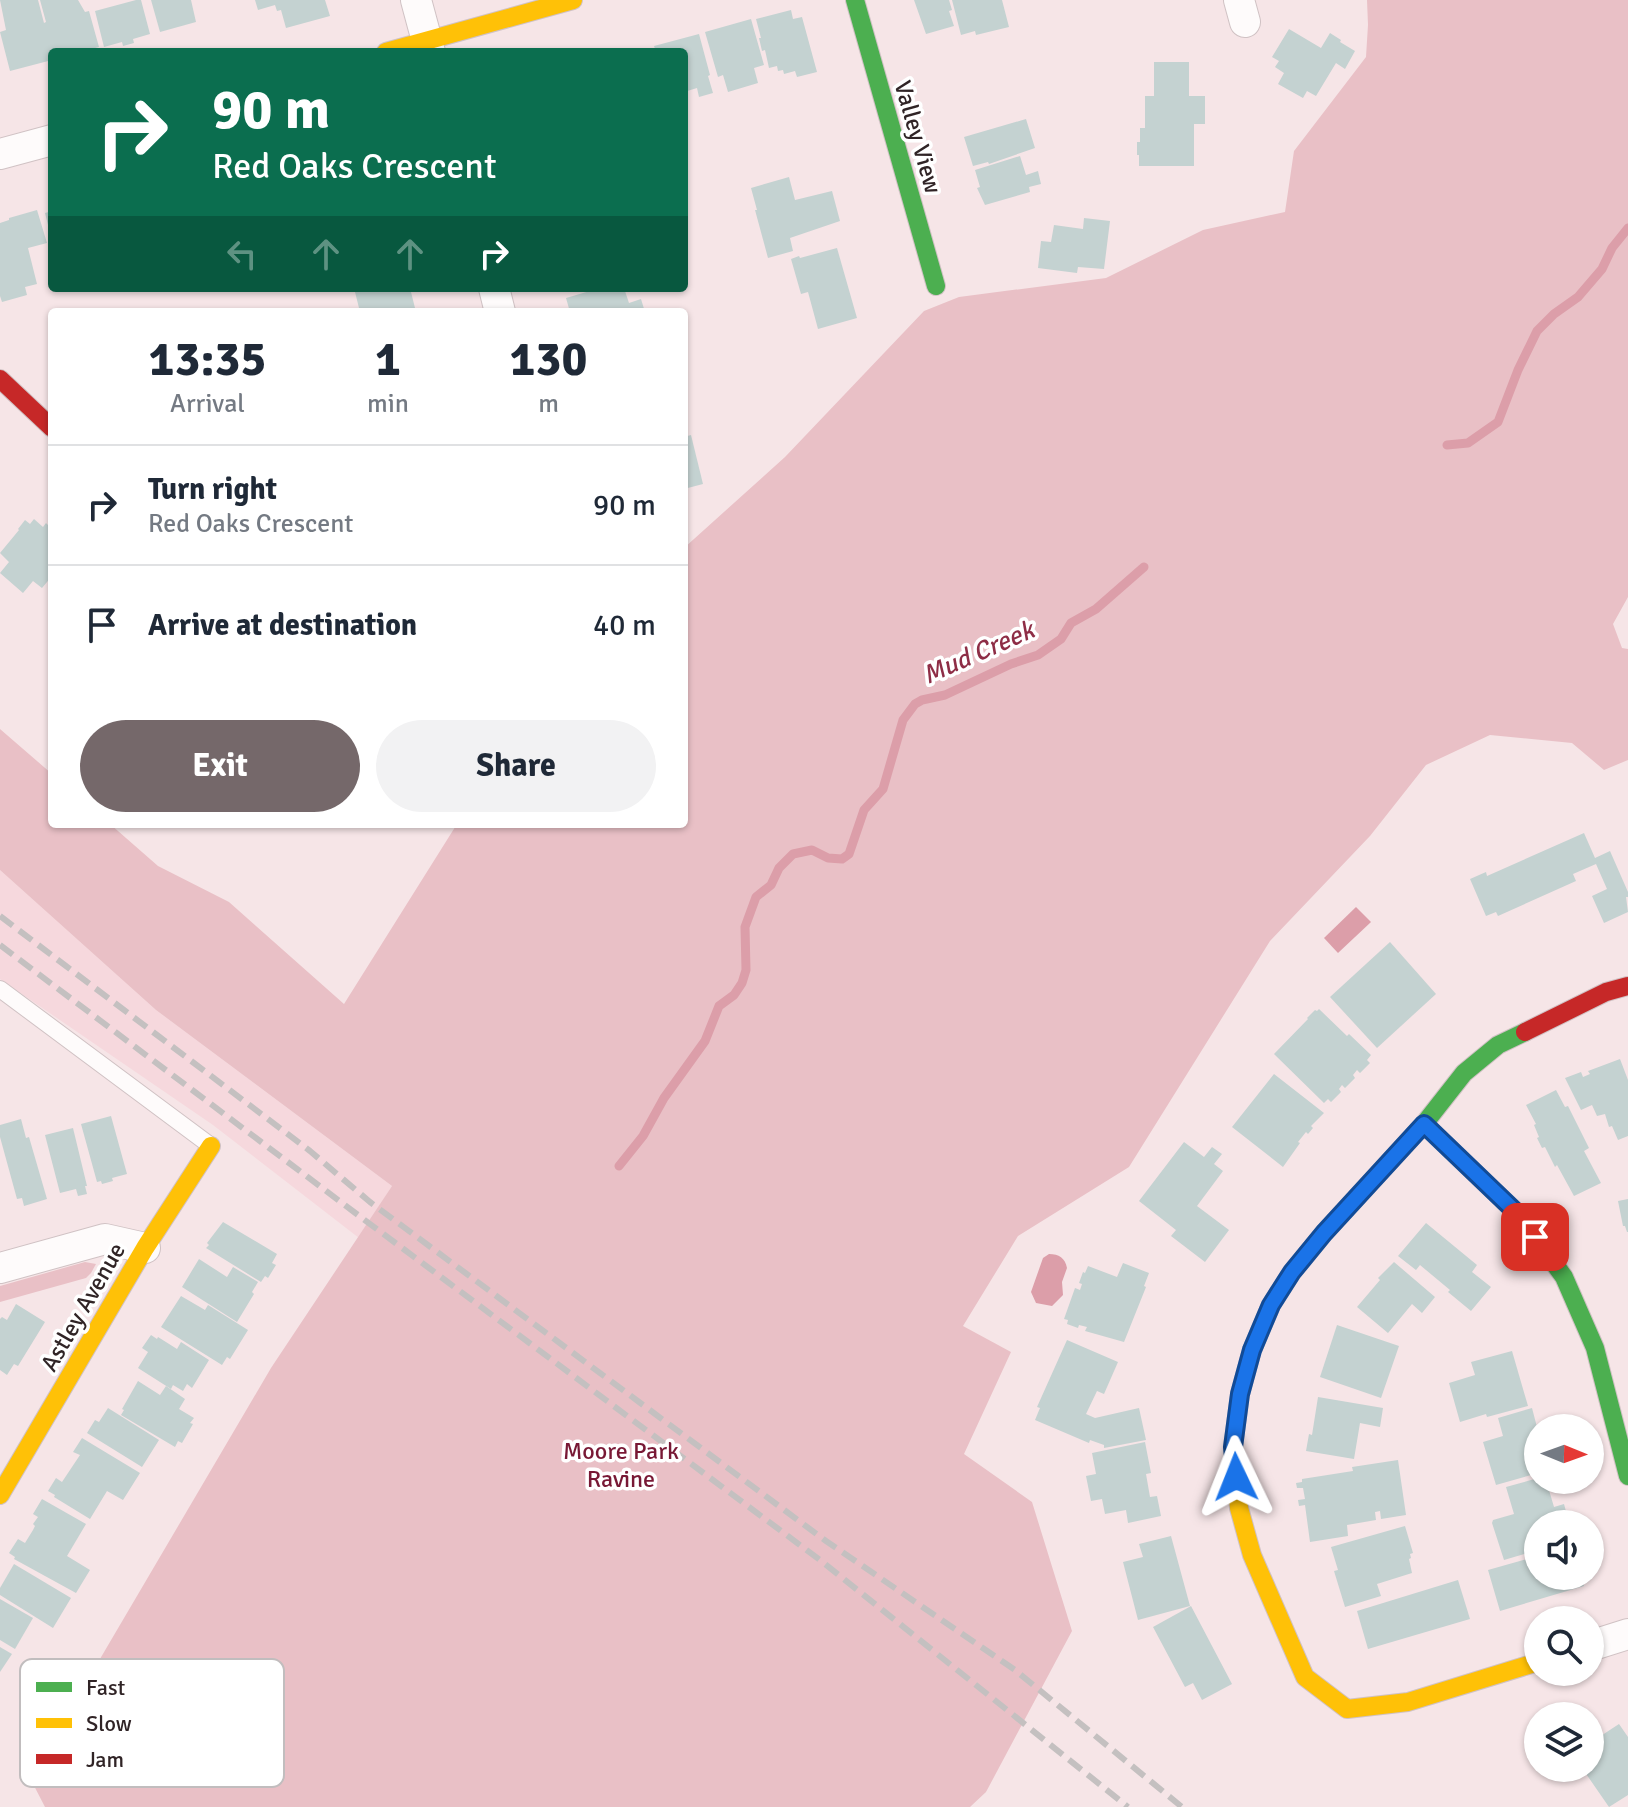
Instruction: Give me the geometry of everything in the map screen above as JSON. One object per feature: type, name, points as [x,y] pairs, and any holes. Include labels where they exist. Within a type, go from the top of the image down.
[{"type":"street","points":[[416,0],[429,47],[573,0]]},
{"type":"street","name":"Valley View","points":[[855,0],[936,286]]},
{"type":"street","points":[[0,154],[48,141]]},
{"type":"street","points":[[0,379],[48,424]]},
{"type":"street","points":[[1524,1666],[1408,1702],[1347,1709],[1305,1677],[1252,1555],[1239,1508],[1233,1447],[1240,1394],[1252,1350],[1271,1305],[1292,1272],[1424,1124],[1464,1073],[1498,1045],[1606,992],[1628,986]]},
{"type":"street","points":[[1424,1124],[1520,1216],[1564,1277],[1595,1348],[1628,1476]]},
{"type":"street","name":"Astley Avenue","points":[[0,1495],[145,1248],[211,1146]]},
{"type":"street","points":[[0,1268],[105,1239],[145,1248]]},
{"type":"street","points":[[1604,1642],[1628,1634]]},
{"type":"lane","points":[[0,989],[211,1146]]},
{"type":"shaded area","points":[[0,870],[156,1010],[392,1186],[359,1238],[213,1125],[0,979]]},
{"type":"shaded area","points":[[1356,907],[1371,922],[1338,953],[1324,938]]},
{"type":"shaded area","points":[[1049,1254],[1061,1257],[1067,1268],[1062,1282],[1063,1295],[1052,1306],[1036,1303],[1031,1292],[1043,1258]]},
{"type":"green space","name":"Moore Park Ravine","points":[[1367,0],[1628,0],[1628,597],[1613,624],[1622,648],[1628,649],[1628,760],[1604,770],[1572,743],[1490,735],[1426,765],[1370,836],[1270,941],[1129,1167],[1018,1236],[963,1326],[1011,1352],[964,1454],[1032,1502],[1072,1631],[986,1792],[970,1807],[45,1807],[35,1787],[284,1787],[284,1659],[100,1659],[271,1368],[392,1186],[156,1010],[0,870],[0,729],[48,771],[48,828],[115,828],[158,866],[229,902],[344,1004],[454,828],[688,828],[688,544],[785,457],[924,311],[959,297],[1106,278],[1203,230],[1285,212],[1294,151],[1366,57]]},
{"type":"green space","points":[[85,1262],[96,1264],[86,1278],[0,1302],[0,1286]]},
{"type":"building","points":[[0,0],[38,0],[44,23],[40,0],[78,0],[85,12],[89,11],[99,47],[48,48],[48,61],[10,71],[0,32],[6,30]]},
{"type":"building","points":[[141,0],[150,34],[133,39],[134,43],[123,46],[122,42],[104,47],[95,11]]},
{"type":"building","points":[[151,0],[191,0],[196,22],[160,32]]},
{"type":"building","points":[[255,0],[325,0],[330,16],[286,28],[281,10],[277,11],[275,5],[258,10]]},
{"type":"building","points":[[914,0],[949,0],[954,26],[926,34]]},
{"type":"building","points":[[952,0],[1002,0],[1009,27],[976,35],[975,31],[961,35]]},
{"type":"building","points":[[791,10],[793,19],[802,17],[817,72],[797,77],[795,71],[784,74],[783,70],[778,71],[777,66],[769,68],[765,50],[762,51],[756,19]]},
{"type":"building","points":[[751,19],[764,65],[754,68],[758,83],[728,92],[723,75],[718,77],[705,32]]},
{"type":"building","points":[[1289,29],[1321,48],[1330,33],[1355,51],[1345,69],[1336,63],[1316,96],[1307,91],[1303,98],[1278,84],[1284,73],[1275,67],[1279,61],[1272,57]]},
{"type":"building","points":[[699,34],[713,93],[699,97],[697,88],[688,91],[688,48],[654,46]]},
{"type":"building","points":[[1154,62],[1189,62],[1189,96],[1205,96],[1205,124],[1194,124],[1194,166],[1139,166],[1137,142],[1140,142],[1140,128],[1145,128],[1145,96],[1154,96]]},
{"type":"building","points":[[1026,119],[1035,148],[989,164],[973,166],[964,137]]},
{"type":"building","points":[[1020,156],[1026,175],[1038,171],[1041,184],[1029,187],[1030,192],[985,205],[977,188],[980,187],[975,170]]},
{"type":"building","points":[[789,177],[795,200],[832,191],[840,221],[790,238],[793,251],[768,258],[751,188]]},
{"type":"building","points":[[37,210],[47,243],[28,248],[37,284],[25,287],[27,295],[2,302],[0,223]]},
{"type":"building","points":[[1084,218],[1110,221],[1104,269],[1078,267],[1077,273],[1038,268],[1041,241],[1051,242],[1054,225],[1083,229]]},
{"type":"building","points":[[837,248],[857,318],[818,329],[808,292],[801,294],[791,259]]},
{"type":"building","points":[[355,292],[411,292],[415,308],[359,308]]},
{"type":"building","points":[[586,292],[625,292],[629,303],[641,299],[644,308],[569,308],[566,298]]},
{"type":"building","points":[[691,435],[703,484],[688,488],[688,436]]},
{"type":"building","points":[[34,519],[43,527],[46,523],[48,525],[48,581],[42,588],[33,581],[23,593],[0,573],[9,562],[0,553],[25,520],[30,524]]},
{"type":"building","points":[[1584,833],[1595,858],[1610,851],[1628,892],[1628,912],[1604,923],[1592,896],[1607,889],[1596,864],[1573,874],[1576,881],[1498,916],[1496,912],[1486,916],[1470,879],[1486,872],[1487,876]]},
{"type":"building","points":[[1390,942],[1436,994],[1377,1048],[1330,997]]},
{"type":"building","points":[[1319,1009],[1371,1055],[1367,1060],[1370,1063],[1360,1073],[1357,1070],[1353,1075],[1355,1078],[1345,1088],[1342,1085],[1339,1089],[1341,1092],[1331,1102],[1328,1099],[1324,1103],[1274,1054]]},
{"type":"building","points":[[1620,1059],[1628,1080],[1628,1136],[1618,1140],[1605,1114],[1597,1116],[1592,1105],[1581,1110],[1565,1078],[1581,1072],[1583,1077],[1590,1074],[1588,1071]]},
{"type":"building","points":[[1274,1074],[1324,1113],[1298,1142],[1283,1167],[1232,1127]]},
{"type":"building","points":[[1556,1090],[1565,1107],[1568,1106],[1589,1148],[1584,1151],[1601,1183],[1574,1196],[1545,1147],[1542,1148],[1537,1138],[1536,1124],[1526,1105]]},
{"type":"building","points":[[111,1116],[127,1174],[102,1184],[101,1181],[97,1182],[81,1124]]},
{"type":"building","points":[[21,1119],[47,1199],[24,1206],[22,1198],[17,1199],[0,1137],[0,1125]]},
{"type":"building","points":[[73,1128],[87,1186],[87,1194],[78,1196],[76,1189],[60,1193],[45,1135]]},
{"type":"building","points":[[1184,1142],[1204,1157],[1212,1147],[1222,1154],[1214,1164],[1223,1171],[1197,1206],[1229,1230],[1205,1262],[1171,1236],[1176,1230],[1139,1201]]},
{"type":"building","points":[[1628,1199],[1628,1232],[1627,1232],[1618,1201]]},
{"type":"building","points":[[223,1222],[277,1254],[272,1263],[276,1265],[268,1278],[265,1276],[261,1282],[206,1248]]},
{"type":"building","points":[[1426,1223],[1477,1265],[1472,1272],[1491,1287],[1471,1311],[1420,1265],[1416,1270],[1398,1256]]},
{"type":"building","points":[[199,1259],[227,1277],[233,1267],[258,1282],[237,1322],[182,1287]]},
{"type":"building","points":[[1394,1262],[1435,1297],[1422,1313],[1412,1304],[1388,1333],[1357,1307]]},
{"type":"building","points":[[1123,1263],[1149,1273],[1124,1342],[1085,1331],[1087,1327],[1067,1324],[1068,1320],[1064,1319],[1075,1288],[1080,1290],[1082,1284],[1079,1283],[1088,1266],[1117,1277]]},
{"type":"building","points":[[181,1296],[205,1310],[208,1305],[248,1330],[230,1359],[227,1357],[222,1365],[161,1327]]},
{"type":"building","points":[[16,1304],[45,1322],[18,1366],[14,1364],[7,1375],[0,1370],[0,1319],[7,1320]]},
{"type":"building","points":[[1337,1325],[1399,1346],[1381,1398],[1320,1377]]},
{"type":"building","points":[[151,1335],[177,1349],[181,1342],[209,1360],[192,1388],[187,1384],[183,1391],[173,1385],[171,1389],[138,1368],[148,1352],[142,1348]]},
{"type":"building","points":[[1067,1340],[1118,1362],[1104,1394],[1097,1391],[1086,1414],[1095,1418],[1139,1408],[1146,1440],[1104,1448],[1104,1445],[1090,1440],[1089,1443],[1035,1420],[1040,1408],[1037,1407]]},
{"type":"building","points":[[1512,1351],[1528,1406],[1460,1422],[1449,1383],[1475,1375],[1471,1362]]},
{"type":"building","points":[[138,1381],[160,1395],[166,1386],[185,1399],[179,1409],[194,1418],[182,1443],[178,1441],[175,1447],[121,1415]]},
{"type":"building","points":[[1318,1397],[1383,1408],[1380,1427],[1360,1423],[1354,1459],[1306,1451]]},
{"type":"building","points":[[108,1408],[159,1440],[142,1467],[87,1433]]},
{"type":"building","points":[[1532,1408],[1534,1414],[1524,1414],[1524,1477],[1496,1485],[1483,1442],[1503,1436],[1498,1418]]},
{"type":"building","points":[[82,1438],[140,1473],[123,1500],[107,1491],[90,1519],[48,1491],[56,1478],[62,1482],[80,1455],[73,1452]]},
{"type":"building","points":[[1145,1442],[1151,1473],[1146,1474],[1150,1497],[1157,1496],[1161,1516],[1128,1523],[1126,1510],[1105,1514],[1102,1499],[1091,1501],[1086,1476],[1096,1474],[1092,1453]]},
{"type":"building","points":[[1398,1460],[1406,1515],[1381,1519],[1380,1511],[1375,1512],[1376,1520],[1347,1525],[1348,1536],[1310,1542],[1305,1505],[1299,1506],[1298,1500],[1305,1499],[1303,1488],[1297,1488],[1296,1483],[1302,1482],[1302,1479],[1353,1471],[1352,1467]]},
{"type":"building","points":[[1524,1482],[1524,1494],[1550,1494],[1554,1507],[1564,1504],[1566,1510],[1524,1510],[1524,1554],[1504,1560],[1492,1523],[1514,1514],[1506,1487]]},
{"type":"building","points":[[42,1499],[86,1524],[67,1556],[90,1570],[76,1593],[14,1559],[9,1553],[18,1539],[25,1543],[33,1530],[38,1517],[33,1514]]},
{"type":"building","points":[[1405,1526],[1413,1553],[1409,1559],[1412,1573],[1377,1584],[1381,1596],[1345,1607],[1334,1571],[1338,1570],[1331,1547]]},
{"type":"building","points":[[1171,1536],[1190,1606],[1138,1620],[1123,1562],[1143,1557],[1139,1544]]},
{"type":"building","points":[[1524,1560],[1524,1590],[1571,1590],[1500,1611],[1488,1570]]},
{"type":"building","points":[[14,1564],[71,1598],[53,1628],[0,1595],[0,1588]]},
{"type":"building","points":[[1458,1580],[1470,1619],[1368,1649],[1357,1611]]},
{"type":"building","points":[[0,1599],[33,1618],[15,1649],[0,1640]]},
{"type":"building","points":[[1191,1606],[1232,1684],[1202,1700],[1193,1683],[1185,1687],[1153,1627]]},
{"type":"building","points":[[0,1647],[12,1654],[0,1672]]},
{"type":"building","points":[[1619,1724],[1628,1737],[1628,1795],[1609,1807],[1592,1782],[1604,1782],[1604,1734]]},
{"type":"waterway","name":"Mud Creek","points":[[1447,445],[1468,443],[1498,422],[1537,331],[1578,297],[1602,269],[1612,248],[1628,228]]},
{"type":"waterway","name":"Mud Creek","points":[[619,1166],[643,1136],[664,1098],[705,1041],[719,1006],[734,995],[742,983],[746,970],[745,927],[756,897],[771,885],[779,868],[793,854],[812,850],[828,858],[842,859],[849,854],[864,810],[883,789],[903,720],[915,704],[945,695],[1011,664],[1038,655],[1061,639],[1071,623],[1096,609],[1144,567]]},
{"type":"railway","points":[[0,916],[310,1151],[370,1202],[826,1541],[1015,1670],[1182,1807]]},
{"type":"railway","points":[[0,945],[820,1560],[1128,1807]]},
{"type":"traffic: fast","points":[[855,0],[936,286]]},
{"type":"traffic: fast","points":[[1235,1464],[1233,1447],[1240,1394],[1252,1350],[1271,1305],[1292,1272],[1424,1124],[1464,1073],[1498,1045],[1525,1032]]},
{"type":"traffic: fast","points":[[1424,1124],[1520,1216],[1564,1277],[1595,1348],[1628,1476]]},
{"type":"traffic: slow","points":[[400,48],[573,0]]},
{"type":"traffic: slow","points":[[0,1495],[145,1248],[211,1146]]},
{"type":"traffic: slow","points":[[1235,1464],[1239,1508],[1252,1555],[1305,1677],[1347,1709],[1408,1702],[1524,1666]]},
{"type":"traffic: jam","points":[[0,379],[48,424]]},
{"type":"traffic: jam","points":[[1525,1032],[1606,992],[1628,986]]},
{"type":"route","points":[[1236,1477],[1233,1447],[1240,1394],[1252,1350],[1271,1305],[1292,1272],[1324,1233],[1424,1124],[1520,1216],[1535,1237]]}]
